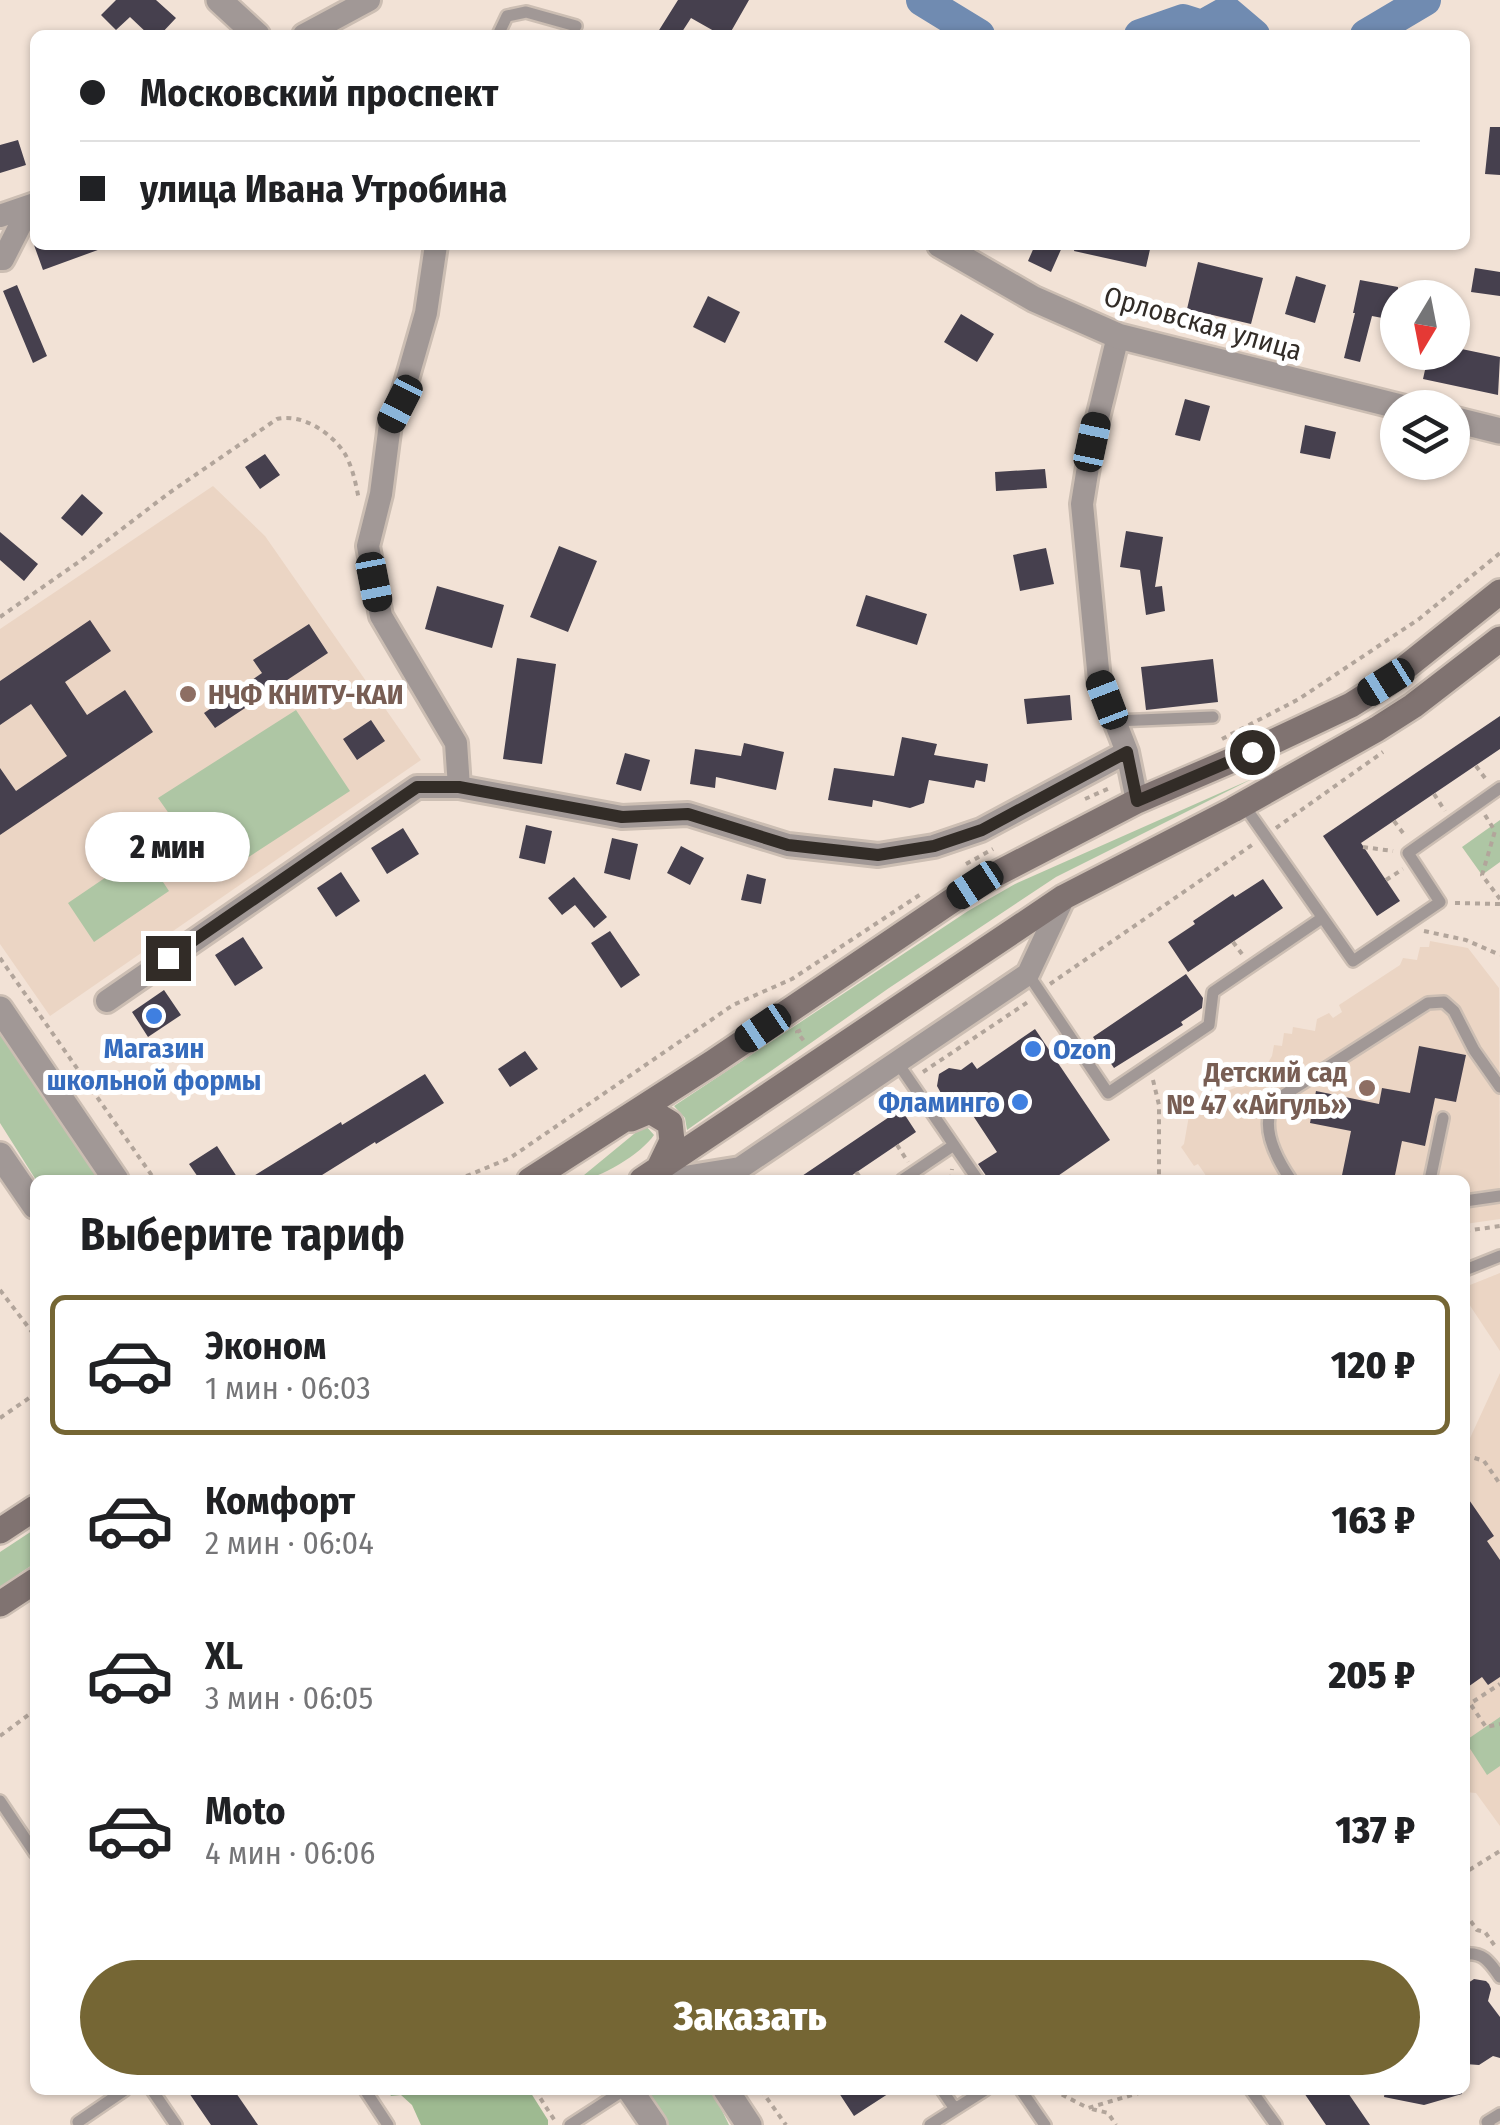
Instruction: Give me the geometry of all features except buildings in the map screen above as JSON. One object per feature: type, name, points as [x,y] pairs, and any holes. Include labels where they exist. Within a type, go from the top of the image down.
[{"type":"main road","points":[[538,1175],[975,885],[1137,801],[1350,705],[1398,674],[1500,592]]},
{"type":"main road","points":[[658,1175],[1064,897],[1378,729],[1500,638]]},
{"type":"main road","points":[[608,1129],[650,1111],[670,1122],[672,1141],[656,1175]]},
{"type":"main road","points":[[0,1531],[30,1511]]},
{"type":"main road","points":[[0,1604],[30,1583]]},
{"type":"street","points":[[219,0],[252,30]]},
{"type":"street","points":[[313,30],[369,0]]},
{"type":"street","points":[[0,216],[30,206]]},
{"type":"street","points":[[0,259],[30,209]]},
{"type":"street","points":[[435,250],[426,313],[400,404],[390,424],[368,546],[381,616],[456,743],[459,787]]},
{"type":"street","name":"Орловская улица","points":[[949,250],[1034,299],[1118,336],[1380,402]]},
{"type":"street","points":[[1118,336],[1092,442],[1082,504],[1099,680],[1127,752],[1137,801]]},
{"type":"street","points":[[1470,424],[1500,431]]},
{"type":"street","points":[[106,1002],[417,787],[459,787],[622,817],[688,814],[788,845],[878,855],[934,846],[982,830],[1127,752]]},
{"type":"street","points":[[706,1175],[731,1174],[1028,974],[1064,897]]},
{"type":"street","points":[[0,1008],[113,1175]]},
{"type":"street","points":[[0,1155],[30,1199]]},
{"type":"street","points":[[631,2095],[654,2125]]},
{"type":"street","points":[[729,2095],[749,2125]]},
{"type":"lane","points":[[500,30],[507,16],[526,12],[576,26]]},
{"type":"lane","points":[[1115,721],[1213,718]]},
{"type":"lane","points":[[1243,804],[1352,961],[1440,902],[1412,855],[1500,788]]},
{"type":"lane","points":[[1028,974],[1108,1093],[1209,1025],[1214,992],[1322,918]]},
{"type":"lane","points":[[1289,1175],[1267,1124],[1276,1100],[1428,1002],[1444,1002],[1454,1011],[1474,1050],[1500,1086]]},
{"type":"lane","points":[[898,1062],[975,1175]]},
{"type":"lane","points":[[1431,1175],[1443,1118]]},
{"type":"lane","points":[[910,1175],[954,1145]]},
{"type":"lane","points":[[921,1168],[926,1175]]},
{"type":"lane","points":[[1470,1200],[1500,1196]]},
{"type":"lane","points":[[1470,1268],[1500,1256]]},
{"type":"lane","points":[[0,1801],[30,1846]]},
{"type":"lane","points":[[1470,1954],[1488,1959],[1500,1977]]},
{"type":"lane","points":[[78,2122],[118,2095]]},
{"type":"lane","points":[[155,2095],[176,2125]]},
{"type":"lane","points":[[368,2095],[388,2125]]},
{"type":"lane","points":[[570,2125],[619,2095]]},
{"type":"lane","points":[[945,2095],[955,2109]]},
{"type":"lane","points":[[930,2125],[977,2095]]},
{"type":"lane","points":[[1023,2095],[1044,2125]]},
{"type":"lane","points":[[1255,2095],[1276,2125]]},
{"type":"lane","points":[[1487,2124],[1500,2114]]},
{"type":"path","points":[[0,617],[277,419],[298,419],[336,444],[354,474],[361,510]]},
{"type":"path","points":[[1434,794],[1453,821]]},
{"type":"path","points":[[1478,804],[1495,831],[1482,875],[1500,902]]},
{"type":"path","points":[[1394,821],[1412,855]]},
{"type":"path","points":[[1363,847],[1412,855]]},
{"type":"path","points":[[1386,880],[1412,855]]},
{"type":"path","points":[[1440,902],[1500,902]]},
{"type":"path","points":[[1404,926],[1466,940],[1500,955]]},
{"type":"path","points":[[0,958],[151,1175]]},
{"type":"path","points":[[936,1066],[942,1072]]},
{"type":"path","points":[[1150,1066],[1158,1106],[1159,1175]]},
{"type":"path","points":[[1470,1230],[1500,1226]]},
{"type":"path","points":[[0,1290],[30,1329]]},
{"type":"path","points":[[0,1418],[30,1397]]},
{"type":"path","points":[[1470,1457],[1484,1461],[1500,1484]]},
{"type":"path","points":[[1470,1705],[1500,1684]]},
{"type":"path","points":[[1470,1708],[1486,1726],[1500,1724]]},
{"type":"path","points":[[0,1736],[30,1714]]},
{"type":"path","points":[[1470,1871],[1500,1850]]},
{"type":"path","points":[[1470,1921],[1476,1930],[1485,1932],[1500,1954]]},
{"type":"path","points":[[538,2095],[558,2125]]},
{"type":"path","points":[[765,2095],[786,2125]]},
{"type":"path","points":[[1063,2095],[1108,2114],[1116,2125]]},
{"type":"path","points":[[1088,2108],[1132,2095]]},
{"type":"shaded area","name":"НЧФ КНИТУ-КАИ","points":[[213,486],[265,536],[421,760],[50,1016],[0,944],[0,629]]},
{"type":"shaded area","name":"Детский сад № 47 «Айгуль»","points":[[1430,941],[1468,948],[1499,988],[1500,1219],[1470,1223],[1470,1175],[1206,1175],[1198,1164],[1194,1166],[1181,1147],[1190,1110],[1259,1078],[1274,1045],[1282,1046],[1284,1033],[1292,1034],[1293,1027],[1315,1031],[1317,1019],[1329,1013],[1333,1018],[1342,1012],[1339,1005],[1400,965],[1403,958],[1417,960],[1420,947],[1429,947]]},
{"type":"shaded area","points":[[1500,1273],[1500,1351],[1470,1306],[1470,1285]]},
{"type":"shaded area","points":[[1500,1373],[1500,1826],[1476,1793],[1470,1792],[1470,1438]]},
{"type":"green space","points":[[296,710],[350,791],[215,879],[158,798]]},
{"type":"green space","points":[[1254,778],[1056,877],[687,1130],[685,1118],[674,1106],[968,911],[1015,884]]},
{"type":"green space","points":[[1500,820],[1500,862],[1482,875],[1462,847]]},
{"type":"green space","points":[[143,852],[169,891],[94,942],[68,903]]},
{"type":"green space","points":[[0,1025],[104,1175],[33,1175],[0,1123]]},
{"type":"green space","points":[[646,1126],[654,1135],[640,1150],[608,1171],[584,1175]]},
{"type":"green space","points":[[30,1532],[30,1566],[0,1587],[0,1552]]},
{"type":"green space","points":[[1500,1717],[1500,1766],[1487,1775],[1470,1749],[1470,1738]]},
{"type":"green space","points":[[401,2095],[532,2095],[548,2125],[421,2125],[412,2105]]},
{"type":"green space","points":[[648,2095],[714,2095],[729,2125],[669,2125]]},
{"type":"waterway","points":[[922,0],[971,30]]},
{"type":"waterway","points":[[1374,30],[1425,0]]},
{"type":"waterway","points":[[1154,30],[1183,20],[1202,26],[1227,12],[1248,30]]},
{"type":"place","name":"НЧФ КНИТУ-КАИ","points":[[188,694]]},
{"type":"place","name":"Магазин школьной формы","points":[[154,1016]]},
{"type":"place","name":"Ozon","points":[[1033,1049]]},
{"type":"place","name":"Детский сад № 47 «Айгуль»","points":[[1367,1088]]},
{"type":"place","name":"Фламинго","points":[[1020,1102]]},
{"type":"route","points":[[168,958],[417,787],[459,787],[622,817],[688,814],[788,845],[878,855],[934,846],[982,830],[1127,752],[1137,801],[1252,752]]}]
